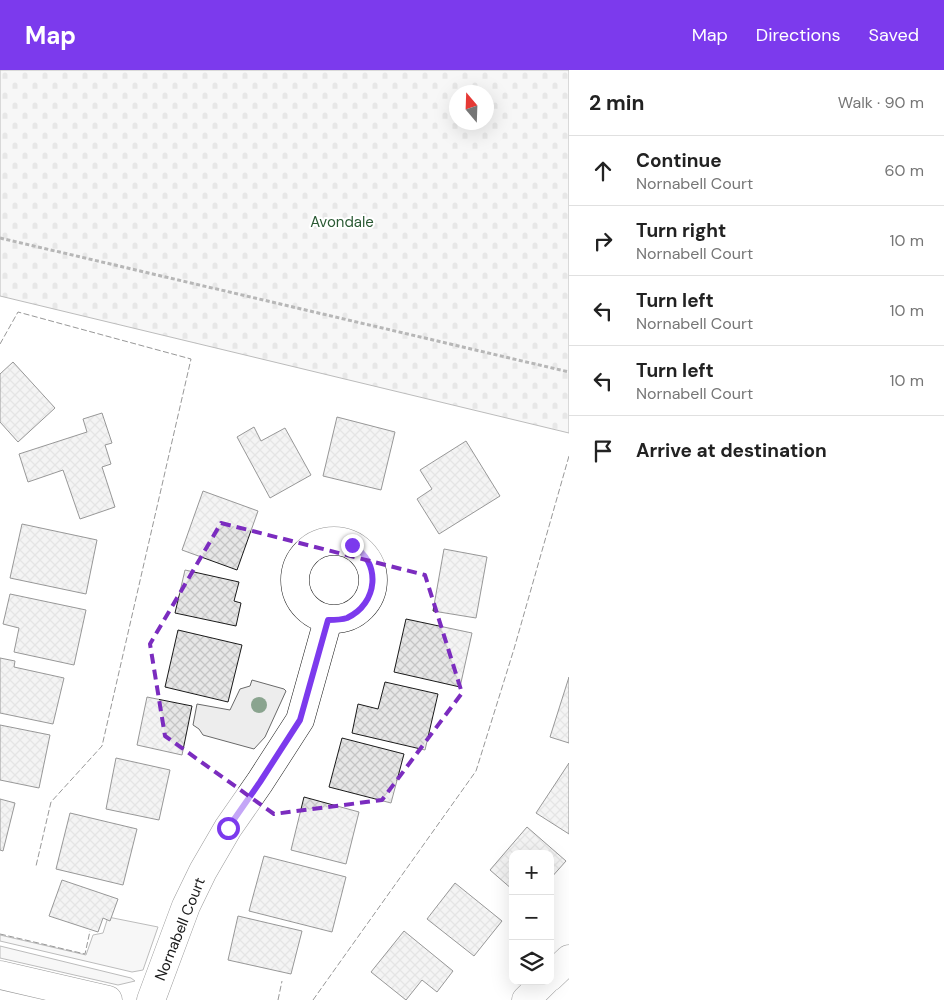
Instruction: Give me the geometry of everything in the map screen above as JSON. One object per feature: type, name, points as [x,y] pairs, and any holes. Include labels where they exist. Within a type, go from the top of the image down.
[{"type":"street","name":"Nornabell Court","points":[[151,1000],[186,906],[203,871],[228,828],[300,720],[328,620]]},
{"type":"street","points":[[554,973],[569,959]]},
{"type":"street","points":[[0,975],[108,1000]]},
{"type":"street","points":[[526,1000],[542,985]]},
{"type":"path","points":[[0,238],[569,372]]},
{"type":"highlighted area","points":[[221,523],[425,575],[462,693],[382,800],[274,814],[165,736],[150,644]]},
{"type":"shaded area","points":[[252,680],[286,691],[265,737],[254,749],[203,735],[193,725],[197,704],[230,710],[240,689],[250,686]]},
{"type":"shaded area","points":[[108,917],[158,927],[143,970],[132,972],[0,941],[0,935],[86,955],[93,935],[103,933]]},
{"type":"shaded area","points":[[0,946],[131,978],[135,981],[118,985],[0,958]]},
{"type":"green space","name":"Avondale","points":[[0,70],[569,70],[569,433],[0,296]]},
{"type":"building","points":[[13,362],[55,408],[18,442],[0,422],[0,374]]},
{"type":"building","points":[[102,413],[112,443],[105,445],[111,464],[102,467],[115,507],[80,519],[63,470],[28,482],[19,454],[87,432],[83,419]]},
{"type":"building","points":[[337,417],[395,432],[381,490],[323,476]]},
{"type":"building","points":[[254,427],[261,441],[285,428],[311,475],[270,498],[237,437]]},
{"type":"building","points":[[466,441],[500,496],[439,534],[417,499],[432,489],[420,470]]},
{"type":"building","points":[[203,491],[258,511],[237,570],[182,550]]},
{"type":"building","points":[[22,524],[97,540],[86,594],[10,578]]},
{"type":"building","points":[[444,549],[487,557],[476,618],[433,611]]},
{"type":"building","points":[[185,570],[239,582],[234,601],[241,603],[236,626],[175,613]]},
{"type":"building","points":[[10,594],[86,610],[74,665],[14,652],[19,628],[3,624]]},
{"type":"building","points":[[406,619],[472,633],[460,687],[394,672]]},
{"type":"building","points":[[178,630],[242,645],[228,702],[165,687]]},
{"type":"building","points":[[0,658],[15,661],[14,667],[64,678],[53,724],[0,713]]},
{"type":"building","points":[[569,677],[569,743],[550,737]]},
{"type":"building","points":[[385,682],[438,694],[425,750],[352,733],[358,704],[378,709]]},
{"type":"building","points":[[147,697],[192,706],[182,755],[137,745]]},
{"type":"building","points":[[0,725],[50,735],[39,788],[0,780]]},
{"type":"building","points":[[342,738],[404,754],[391,803],[329,787]]},
{"type":"building","points":[[116,758],[170,770],[159,820],[106,809]]},
{"type":"building","points":[[569,763],[569,834],[536,813]]},
{"type":"building","points":[[304,797],[359,812],[346,864],[291,850]]},
{"type":"building","points":[[0,799],[15,803],[3,851],[0,850]]},
{"type":"building","points":[[70,813],[137,829],[123,885],[56,869]]},
{"type":"building","points":[[527,827],[553,850],[509,850],[509,887],[490,870]]},
{"type":"building","points":[[554,851],[566,861],[554,874]]},
{"type":"building","points":[[264,856],[346,877],[332,932],[249,911]]},
{"type":"building","points":[[62,880],[118,899],[110,921],[103,918],[98,932],[49,916]]},
{"type":"building","points":[[455,883],[502,921],[474,956],[427,919]]},
{"type":"building","points":[[238,916],[302,931],[291,974],[228,960]]},
{"type":"building","points":[[404,931],[453,971],[437,992],[422,980],[406,1000],[371,972]]},
{"type":"fence","points":[[0,344],[18,312],[191,359],[102,746],[51,802],[36,866]]},
{"type":"fence","points":[[313,1000],[476,771],[514,649],[569,456]]},
{"type":"fence","points":[[0,934],[85,954],[90,931]]},
{"type":"fence","points":[[278,1000],[282,981]]},
{"type":"route","points":[[228,828],[300,720],[328,620],[342,620],[360,610],[367,602],[372,589],[373,578],[370,565],[364,556],[352,545]]}]
